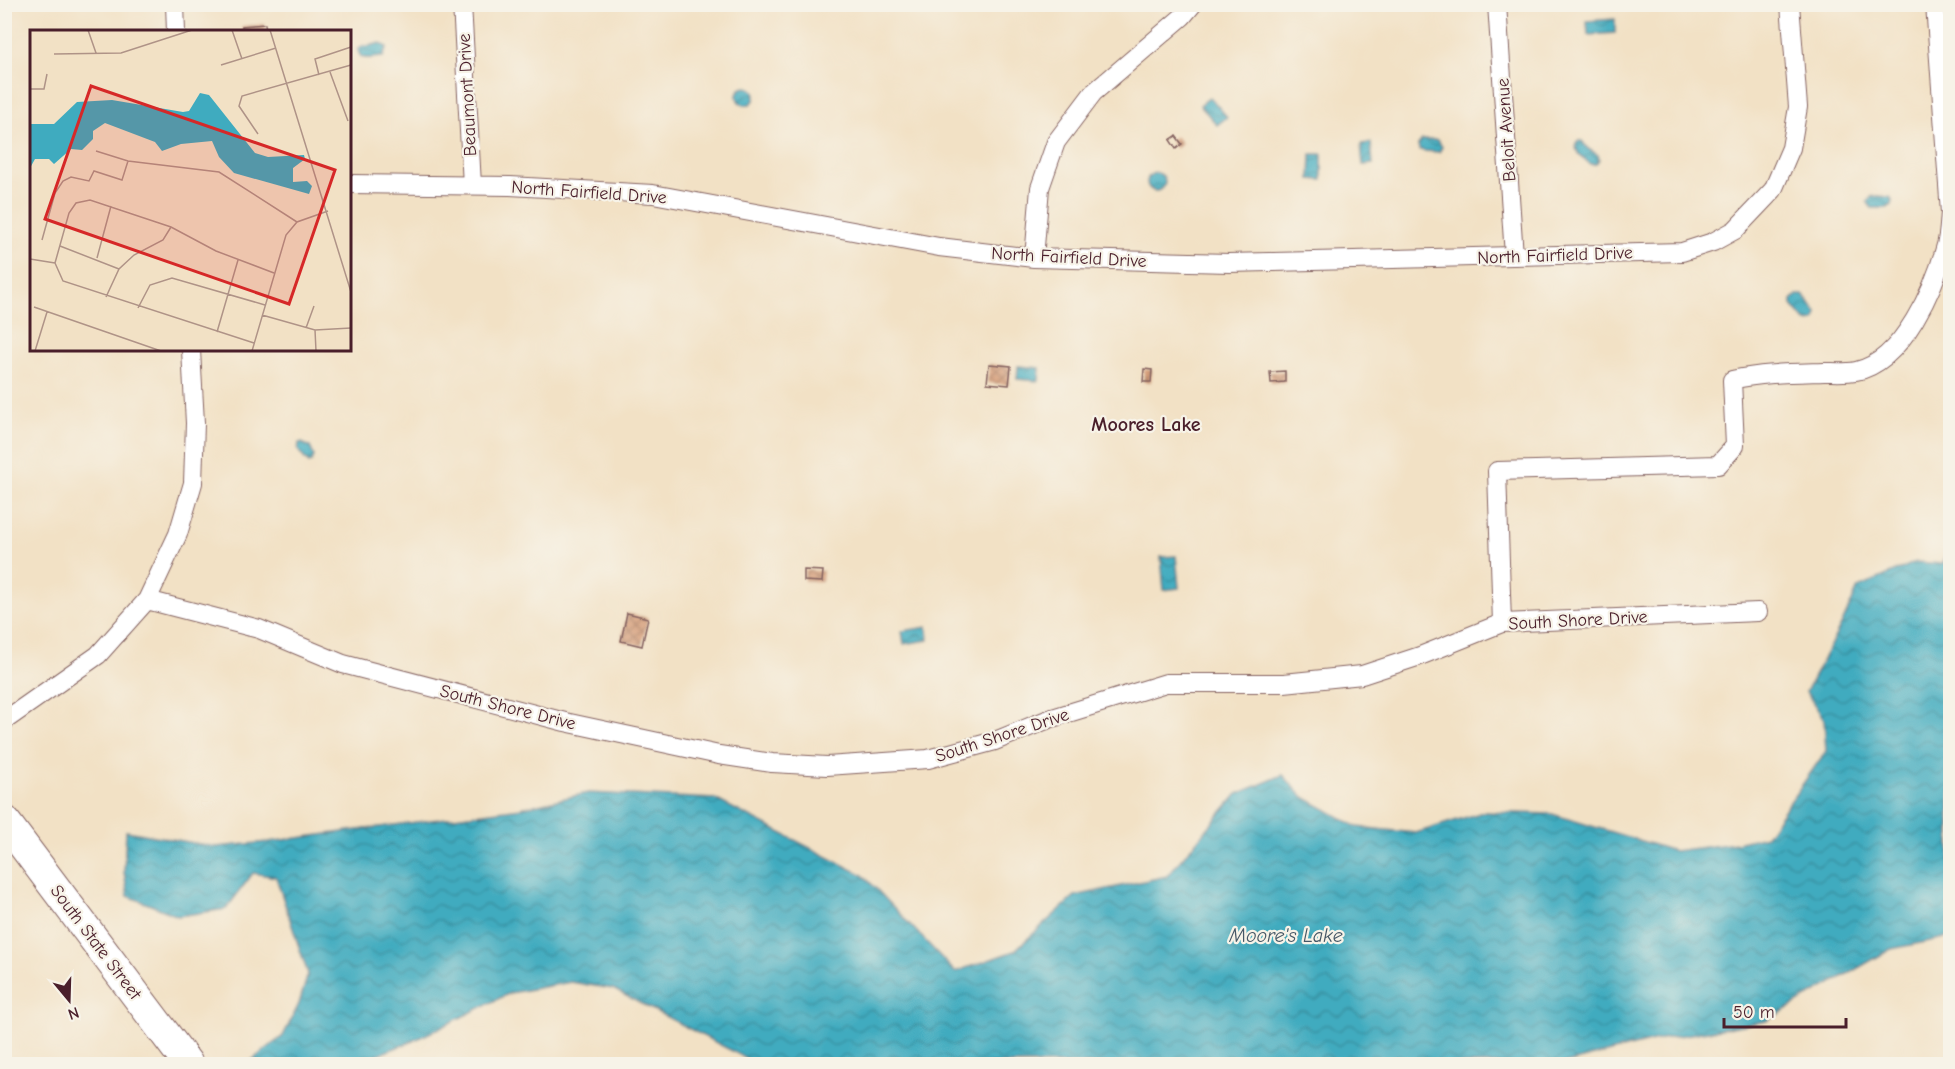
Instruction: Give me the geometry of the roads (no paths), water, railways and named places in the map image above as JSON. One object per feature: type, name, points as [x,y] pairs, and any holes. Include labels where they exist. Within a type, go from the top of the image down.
[{"type":"main road","name":"South State Street","points":[[4,820],[189,1065]]},
{"type":"street","points":[[175,4],[176,30]]},
{"type":"street","name":"Beaumont Drive","points":[[462,4],[472,185]]},
{"type":"street","points":[[1034,258],[1040,189],[1056,142],[1093,93],[1182,17],[1193,4]]},
{"type":"street","name":"Beloit Avenue","points":[[1497,4],[1514,256]]},
{"type":"street","name":"North Fairfield Drive","points":[[351,184],[472,185],[653,194],[939,247],[1034,258],[1229,263],[1682,252],[1713,242],[1735,230],[1773,190],[1791,148],[1797,107],[1790,4]]},
{"type":"street","points":[[1502,623],[1497,471],[1718,465],[1735,446],[1732,380],[1756,374],[1855,371],[1873,366],[1894,348],[1916,319],[1926,300],[1946,244],[1950,213],[1935,4]]},
{"type":"street","points":[[4,722],[98,655],[147,600],[178,534],[193,483],[195,423],[191,351]]},
{"type":"street","name":"South Shore Drive","points":[[147,600],[259,629],[343,664],[565,722],[719,755],[772,763],[827,766],[928,759],[995,741],[1049,719],[1166,683],[1284,683],[1362,675],[1420,657],[1502,623],[1758,612]]},
{"type":"water","points":[[1615,19],[1615,33],[1588,35],[1587,21]]},
{"type":"water","points":[[380,43],[387,47],[383,57],[364,58],[359,54],[358,50],[362,46]]},
{"type":"water","points":[[742,87],[750,87],[755,92],[753,103],[742,105],[737,100],[737,92]]},
{"type":"water","points":[[1210,97],[1227,117],[1217,125],[1200,105]]},
{"type":"water","points":[[1422,140],[1438,140],[1442,147],[1439,152],[1423,151],[1418,145]]},
{"type":"water","points":[[1578,141],[1582,141],[1588,149],[1598,155],[1599,159],[1596,164],[1590,164],[1579,154],[1575,146]]},
{"type":"water","points":[[1371,143],[1373,164],[1363,165],[1361,144]]},
{"type":"water","points":[[1311,154],[1322,154],[1322,180],[1310,179]]},
{"type":"water","points":[[1156,173],[1162,176],[1165,182],[1162,188],[1156,191],[1150,188],[1147,182],[1150,176]]},
{"type":"water","points":[[1872,196],[1890,197],[1893,201],[1892,205],[1887,208],[1872,208],[1867,202]]},
{"type":"water","points":[[1797,295],[1803,295],[1817,312],[1814,321],[1806,322],[1792,305],[1792,300]]},
{"type":"water","points":[[1018,366],[1040,368],[1039,381],[1017,379]]},
{"type":"water","points":[[299,443],[310,447],[314,456],[312,462],[309,463],[298,450]]},
{"type":"water","name":"Moore's Lake","points":[[1950,539],[1950,937],[1891,949],[1766,1021],[1661,1039],[1563,1064],[757,1064],[613,989],[571,982],[510,993],[411,1042],[353,1064],[247,1064],[283,1036],[299,1004],[308,974],[276,877],[253,873],[226,909],[178,916],[128,896],[124,872],[126,831],[216,847],[521,808],[588,793],[715,799],[863,875],[955,972],[1014,951],[1075,896],[1167,876],[1237,794],[1283,775],[1302,796],[1357,827],[1416,833],[1483,812],[1552,814],[1674,851],[1736,843],[1766,836],[1826,751],[1824,719],[1806,692],[1858,588],[1916,562],[1943,564]]},
{"type":"water","points":[[1176,556],[1179,588],[1164,590],[1161,557]]},
{"type":"water","points":[[927,627],[929,640],[904,644],[902,631]]},
{"type":"district","name":"Moores Lake","points":[[1146,424]]}]
